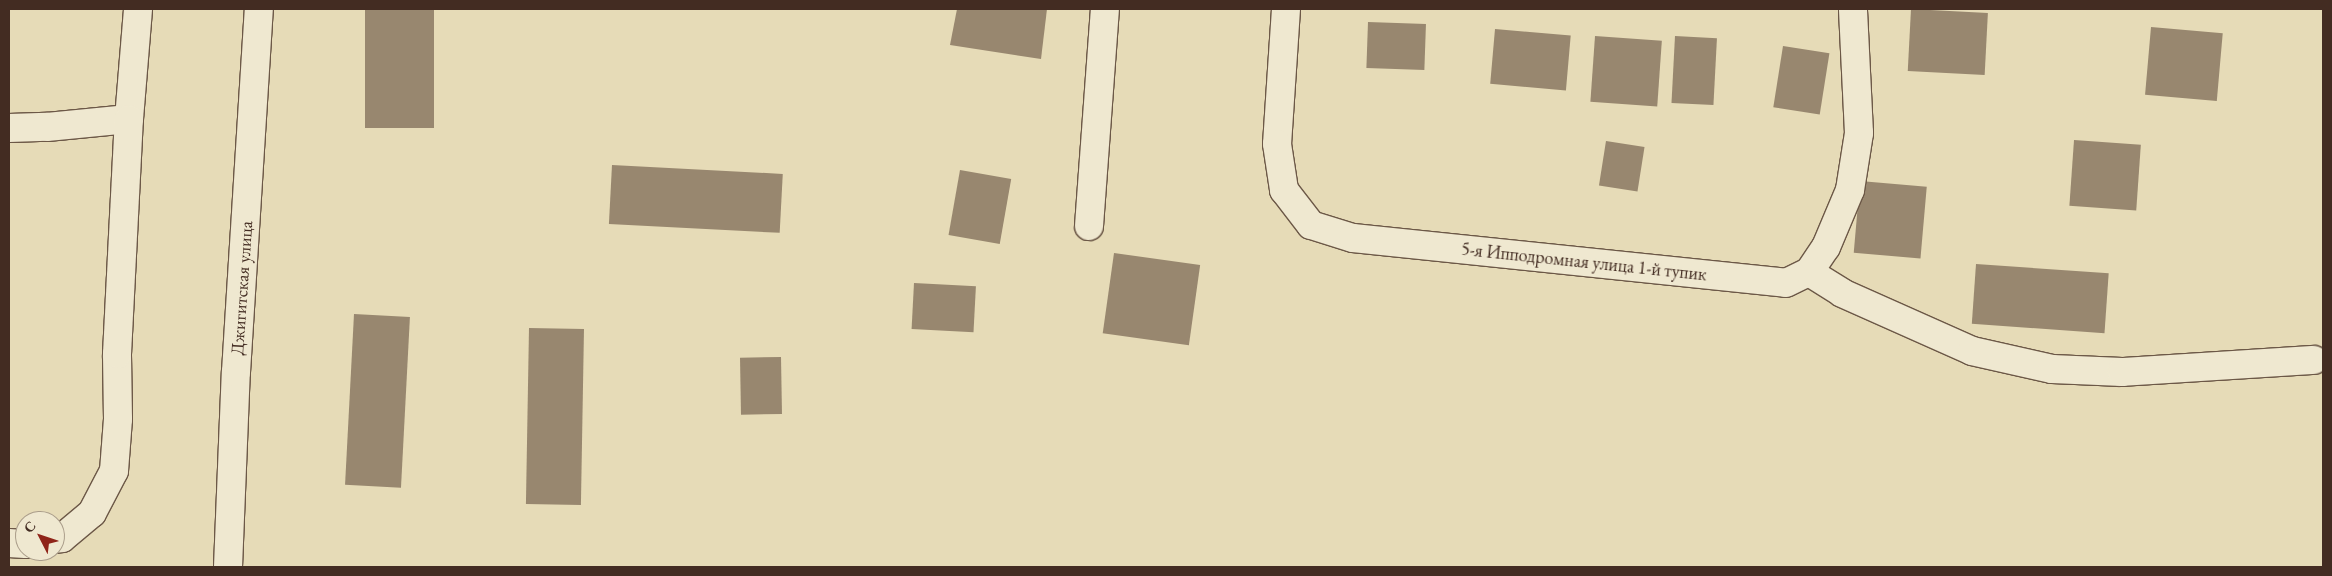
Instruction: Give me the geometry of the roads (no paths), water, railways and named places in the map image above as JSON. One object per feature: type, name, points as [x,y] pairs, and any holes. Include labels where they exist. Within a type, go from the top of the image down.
[{"type":"street","points":[[65,536],[92,513],[114,471],[118,419],[117,354],[129,119],[138,9]]},
{"type":"street","name":"Джигитская улица","points":[[228,567],[236,372],[259,9]]},
{"type":"street","points":[[1089,226],[1104,9]]},
{"type":"street","name":"5-я Ипподромная улица 1-й тупик","points":[[1286,9],[1277,144],[1284,190],[1311,225],[1353,238],[1786,283],[1809,272],[1826,248],[1850,190],[1859,133],[1853,9]]},
{"type":"street","points":[[9,128],[46,128],[129,119]]},
{"type":"street","points":[[1809,272],[1842,294],[1972,351],[2052,369],[2122,372],[2314,360]]}]
